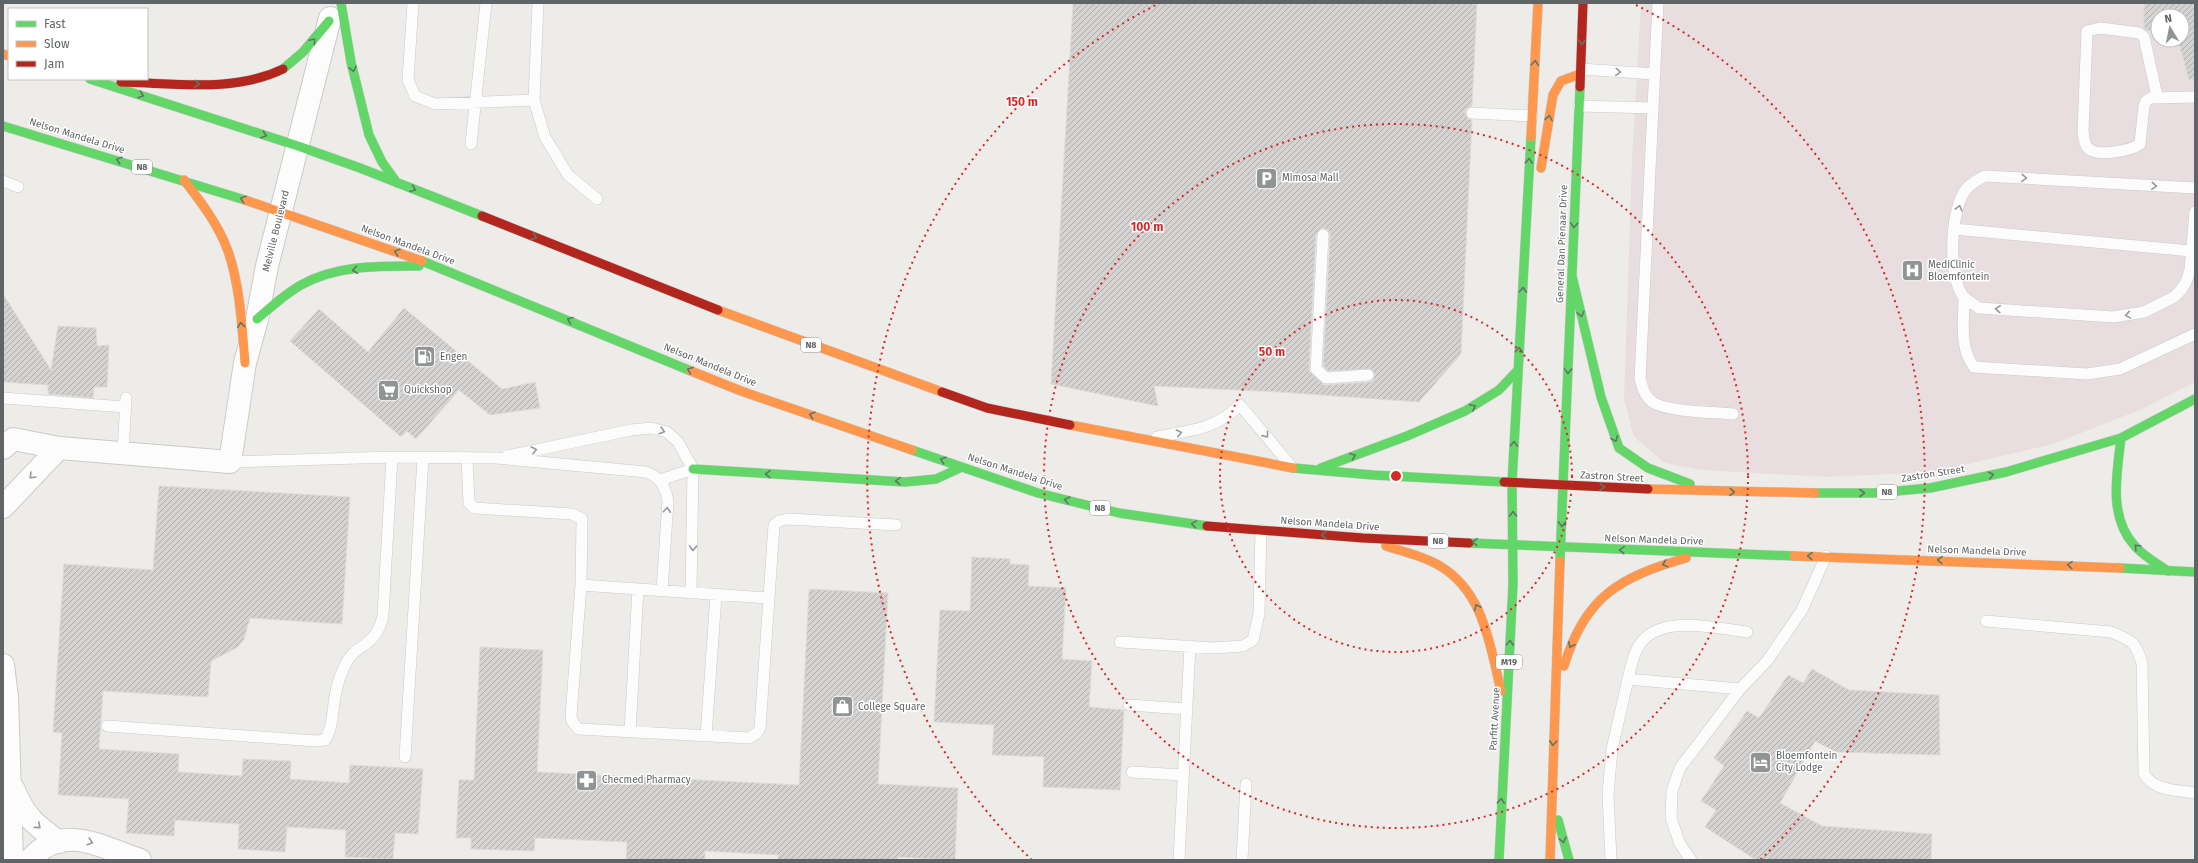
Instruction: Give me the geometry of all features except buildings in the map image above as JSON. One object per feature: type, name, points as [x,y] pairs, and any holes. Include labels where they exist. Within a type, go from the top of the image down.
[{"type":"main road","points":[[341,3],[351,62],[369,135],[382,162],[398,183]]},
{"type":"main road","points":[[1512,483],[1538,3]]},
{"type":"main road","name":"General Dan Pienaar Drive","points":[[1563,485],[1584,3]]},
{"type":"main road","points":[[102,82],[212,84],[240,83],[262,78],[284,69],[300,56],[331,12]]},
{"type":"main road","points":[[1525,239],[1539,183],[1553,95],[1561,81],[1581,72]]},
{"type":"main road","name":"N8","points":[[94,80],[298,146],[398,183],[739,318],[980,405],[1141,440],[1293,468],[1373,475],[1563,485]]},
{"type":"main road","name":"Nelson Mandela Drive","points":[[3,126],[184,180],[280,211],[436,266],[741,391],[1038,493],[1119,513],[1205,526],[1363,538],[1703,553],[1826,556],[2168,571],[2194,574]]},
{"type":"main road","points":[[184,180],[203,204],[218,229],[231,260],[238,296],[245,363]]},
{"type":"main road","points":[[257,319],[302,284],[324,274],[390,266],[436,266]]},
{"type":"main road","points":[[1572,276],[1601,397],[1619,448],[1648,468],[1663,475],[1715,492]]},
{"type":"main road","points":[[1317,470],[1395,441],[1466,411],[1499,390],[1518,370]]},
{"type":"main road","name":"Zastron Street","points":[[1563,485],[1715,492],[1875,493],[1930,488],[2006,472],[2121,438],[2195,399]]},
{"type":"main road","points":[[2121,438],[2116,498],[2121,523],[2130,540],[2144,554],[2168,571]]},
{"type":"main road","points":[[693,469],[905,482],[936,478],[962,467]]},
{"type":"main road","name":"Parfitt Avenue","points":[[1499,860],[1513,584],[1514,545],[1512,483]]},
{"type":"main road","points":[[1550,860],[1551,793],[1556,704],[1563,485]]},
{"type":"main road","points":[[1363,538],[1441,566],[1471,594],[1481,614],[1506,712]]},
{"type":"main road","points":[[1556,704],[1567,654],[1578,630],[1592,608],[1612,588],[1635,574],[1703,553]]},
{"type":"main road","points":[[1551,793],[1569,860]]},
{"type":"street","name":"Melville Boulevard","points":[[230,462],[245,363],[257,319],[280,211],[298,146],[331,12]]},
{"type":"street","points":[[6,441],[123,454],[230,462]]},
{"type":"street","points":[[3,507],[59,448]]},
{"type":"street","points":[[3,666],[7,697],[7,784],[12,860]]},
{"type":"street","points":[[7,784],[22,810],[37,826],[59,842]]},
{"type":"street","points":[[30,860],[37,852],[50,844],[80,839],[140,860]]},
{"type":"lane","points":[[413,3],[408,80],[415,96],[435,104],[534,100]]},
{"type":"lane","points":[[471,144],[486,3]]},
{"type":"lane","points":[[538,3],[534,100],[545,137],[568,175],[597,199]]},
{"type":"lane","points":[[1658,3],[1640,379],[1645,394],[1652,402],[1666,408],[1733,414]]},
{"type":"lane","points":[[2157,96],[2144,37],[2139,33],[2100,28],[2087,32],[2084,142],[2087,148],[2093,152],[2133,149],[2140,144],[2146,101],[2157,96],[2195,97]]},
{"type":"lane","points":[[1581,72],[1655,74]]},
{"type":"lane","points":[[1579,106],[1653,108]]},
{"type":"lane","points":[[1472,113],[1532,116]]},
{"type":"lane","points":[[2195,188],[1985,176],[1967,188],[1961,199],[1954,229],[1954,268],[1957,284],[1964,297],[1979,308],[2113,317],[2144,312],[2165,303],[2181,290],[2193,263],[2191,251],[2195,212]]},
{"type":"lane","points":[[3,181],[18,187]]},
{"type":"lane","points":[[1954,229],[2191,251]]},
{"type":"lane","points":[[1323,234],[1316,369],[1326,378],[1368,375]]},
{"type":"lane","points":[[1964,297],[1964,342],[1966,358],[1974,367],[2087,374],[2120,369],[2195,334]]},
{"type":"lane","points":[[3,398],[126,403],[123,454]]},
{"type":"lane","points":[[1141,440],[1197,429],[1217,423],[1227,418],[1240,405],[1293,468]]},
{"type":"lane","points":[[496,458],[630,430],[651,428],[667,432],[678,442],[693,469],[691,593]]},
{"type":"lane","points":[[230,462],[392,456],[467,459],[496,458],[646,472],[660,480],[666,490],[668,501],[662,591]]},
{"type":"lane","points":[[107,726],[308,741],[325,740],[330,732],[336,692],[346,663],[372,641],[381,629],[384,615],[392,456]]},
{"type":"lane","points":[[405,757],[423,458]]},
{"type":"lane","points":[[467,459],[469,502],[474,508],[572,514],[582,520],[581,585],[572,721],[578,729],[749,738],[757,734],[760,728],[772,532],[774,525],[779,521],[788,519],[896,525]]},
{"type":"lane","points":[[660,480],[693,469]]},
{"type":"lane","points":[[1120,642],[1190,646],[1243,646],[1253,640],[1259,614],[1261,530]]},
{"type":"lane","points":[[1691,860],[1680,844],[1671,818],[1672,791],[1680,768],[1740,689],[1767,661],[1802,610],[1826,556]]},
{"type":"lane","points":[[581,585],[769,598]]},
{"type":"lane","points":[[630,732],[638,589]]},
{"type":"lane","points":[[706,736],[716,595]]},
{"type":"lane","points":[[1986,622],[2111,632],[2129,639],[2138,648],[2142,662],[2144,774],[2148,781],[2158,787],[2195,793]]},
{"type":"lane","points":[[1611,860],[1608,794],[1612,749],[1628,679],[1639,644],[1654,630],[1677,625],[1746,632]]},
{"type":"lane","points":[[1179,860],[1190,646]]},
{"type":"lane","points":[[1628,679],[1740,689]]},
{"type":"lane","points":[[1129,705],[1186,709]]},
{"type":"lane","points":[[1132,772],[1183,774]]},
{"type":"lane","points":[[1242,860],[1246,784]]},
{"type":"shaded area","name":"MediClinic Bloemfontein","points":[[1641,3],[2195,3],[2195,382],[2142,409],[2053,444],[1934,472],[1827,477],[1701,470],[1665,463],[1634,437],[1624,400],[1632,160]]},
{"type":"traffic: fast","points":[[341,3],[351,62],[369,135],[382,162],[397,183]]},
{"type":"traffic: fast","points":[[283,69],[303,52],[329,21]]},
{"type":"traffic: fast","points":[[93,80],[298,146],[360,168],[482,216]]},
{"type":"traffic: fast","points":[[1563,485],[1580,87]]},
{"type":"traffic: fast","points":[[3,126],[245,200]]},
{"type":"traffic: fast","points":[[1512,483],[1531,137]]},
{"type":"traffic: fast","points":[[422,261],[691,371]]},
{"type":"traffic: fast","points":[[257,319],[278,301],[301,285],[315,278],[344,270],[358,268],[419,266]]},
{"type":"traffic: fast","points":[[1572,276],[1601,397],[1619,448],[1648,468],[1690,484]]},
{"type":"traffic: fast","points":[[1321,468],[1407,436],[1465,411],[1499,390],[1518,370]]},
{"type":"traffic: fast","points":[[1815,493],[1875,493],[1930,488],[2006,472],[2121,438],[2195,399]]},
{"type":"traffic: fast","points":[[2121,438],[2116,480],[2117,508],[2120,521],[2126,534],[2141,553],[2168,571]]},
{"type":"traffic: fast","points":[[912,450],[1038,493],[1119,513],[1207,526]]},
{"type":"traffic: fast","points":[[693,469],[905,482],[936,479],[962,467]]},
{"type":"traffic: fast","points":[[1293,468],[1373,475],[1504,482]]},
{"type":"traffic: fast","points":[[1499,860],[1513,584],[1512,483]]},
{"type":"traffic: fast","points":[[1560,561],[1563,485]]},
{"type":"traffic: fast","points":[[1469,543],[1794,556]]},
{"type":"traffic: fast","points":[[2120,568],[2195,572]]},
{"type":"traffic: fast","points":[[1558,820],[1569,860]]},
{"type":"traffic: slow","points":[[1531,137],[1538,3]]},
{"type":"traffic: slow","points":[[3,54],[8,56]]},
{"type":"traffic: slow","points":[[1541,168],[1553,95],[1561,81],[1580,74]]},
{"type":"traffic: slow","points":[[184,180],[214,222],[228,251],[238,292],[245,363]]},
{"type":"traffic: slow","points":[[245,200],[422,261]]},
{"type":"traffic: slow","points":[[718,310],[942,392]]},
{"type":"traffic: slow","points":[[691,371],[741,391],[912,450]]},
{"type":"traffic: slow","points":[[1070,425],[1293,468]]},
{"type":"traffic: slow","points":[[1648,489],[1815,493]]},
{"type":"traffic: slow","points":[[1386,546],[1421,557],[1440,566],[1455,577],[1467,590],[1483,621],[1501,691]]},
{"type":"traffic: slow","points":[[1794,556],[2120,568]]},
{"type":"traffic: slow","points":[[1564,666],[1573,642],[1583,622],[1594,606],[1608,593],[1624,582],[1642,573],[1686,558]]},
{"type":"traffic: slow","points":[[1550,860],[1560,561]]},
{"type":"traffic: jam","points":[[1580,87],[1583,3]]},
{"type":"traffic: jam","points":[[121,82],[183,85],[224,84],[264,76],[283,69]]},
{"type":"traffic: jam","points":[[482,216],[718,310]]},
{"type":"traffic: jam","points":[[942,392],[987,408],[1070,425]]},
{"type":"traffic: jam","points":[[1504,482],[1648,489]]},
{"type":"traffic: jam","points":[[1207,526],[1363,538],[1469,543]]},
{"type":"place","name":"Mimosa Mall","points":[[1267,178]]},
{"type":"place","name":"MediClinic Bloemfontein","points":[[1912,271]]},
{"type":"place","name":"Engen","points":[[425,357]]},
{"type":"place","name":"Quickshop","points":[[388,390]]},
{"type":"place","name":"College Square","points":[[843,707]]},
{"type":"place","name":"Bloemfontein City Lodge","points":[[1761,762]]},
{"type":"place","name":"Checmed Pharmacy","points":[[587,780]]}]
